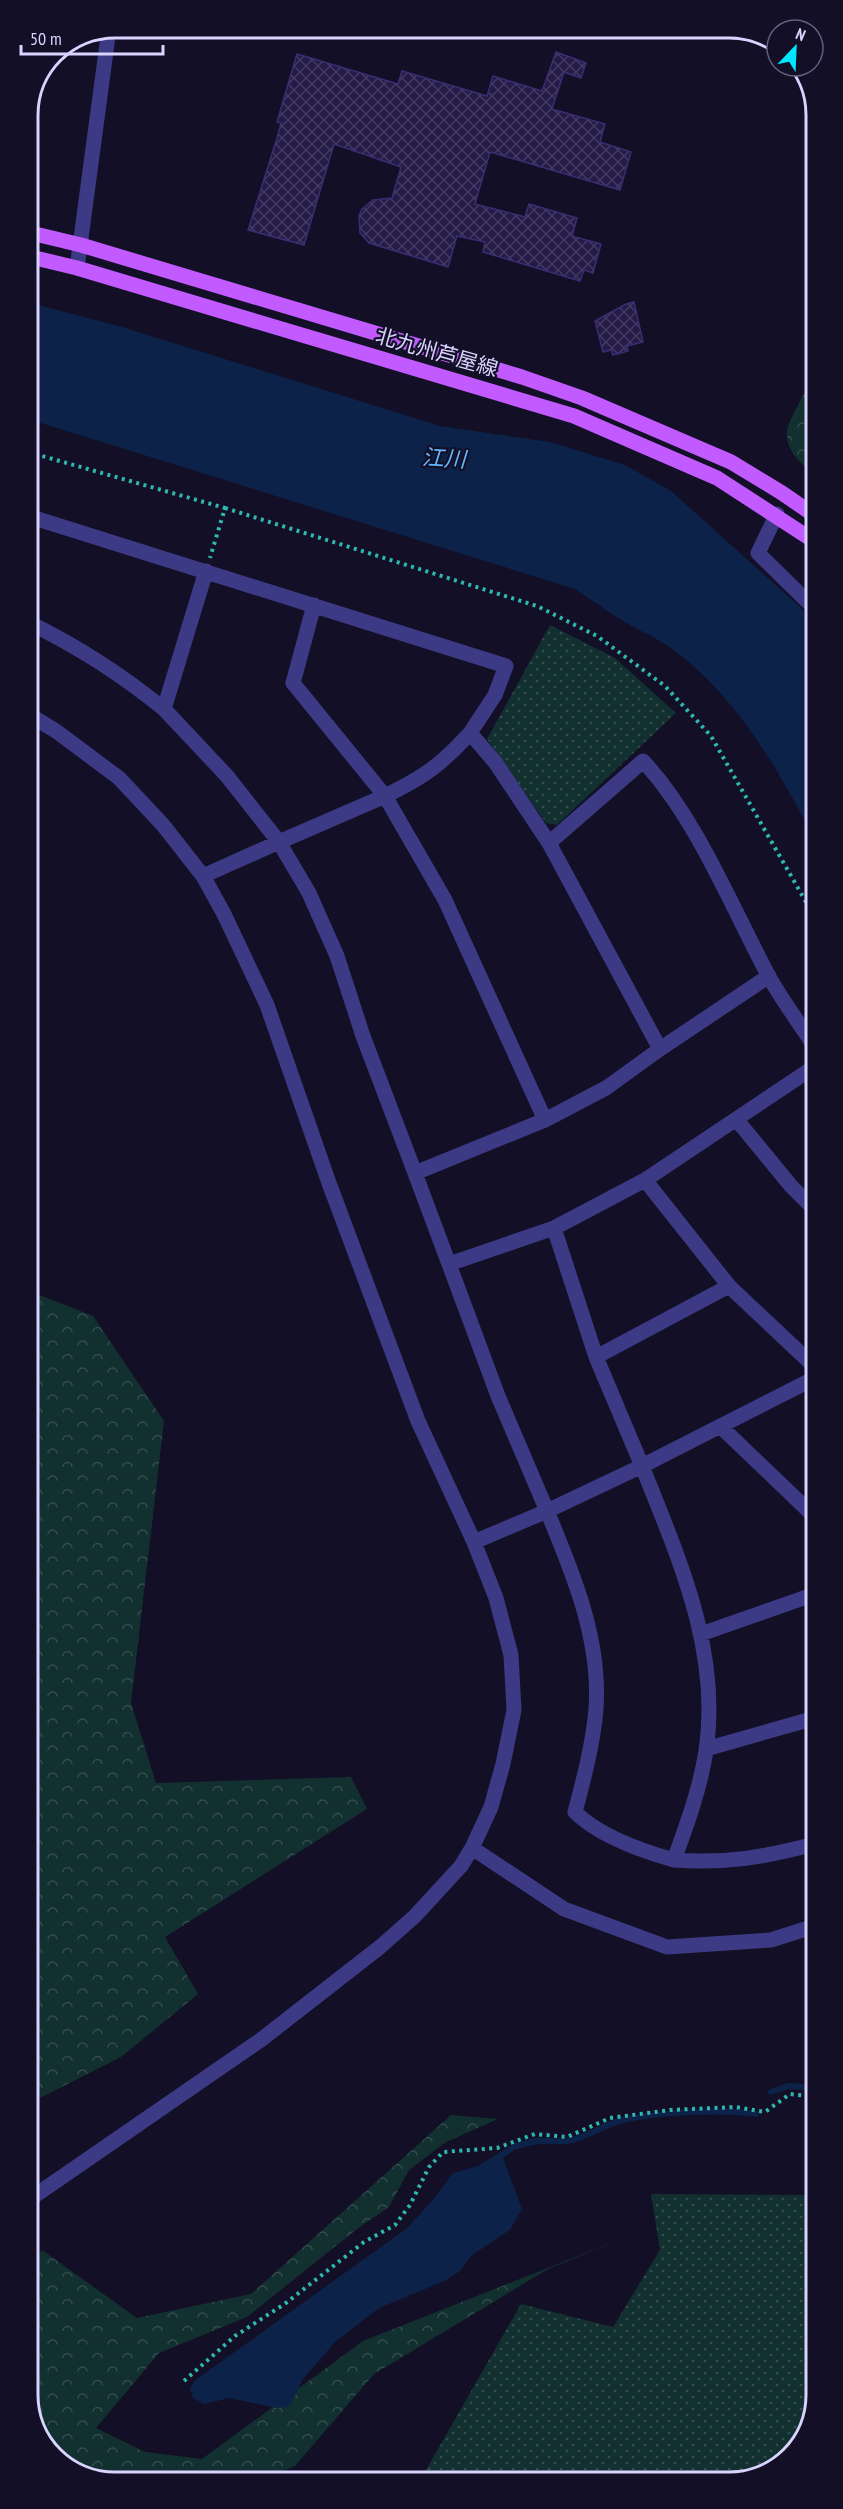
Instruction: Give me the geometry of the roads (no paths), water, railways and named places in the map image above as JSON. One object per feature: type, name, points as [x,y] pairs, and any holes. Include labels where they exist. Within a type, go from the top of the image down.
[{"type":"main road","name":"北九州芦屋線","points":[[38,235],[81,245],[511,373],[582,398],[731,462],[806,510]]},
{"type":"main road","name":"北九州芦屋線","points":[[38,259],[77,268],[574,416],[717,478],[777,514],[806,535]]},
{"type":"street","points":[[77,268],[108,38]]},
{"type":"street","points":[[777,514],[758,553],[806,600]]},
{"type":"street","points":[[38,519],[506,666],[495,695],[470,733],[448,757],[423,777],[203,876]]},
{"type":"street","points":[[164,709],[206,571]]},
{"type":"street","points":[[314,605],[293,683],[385,796],[445,900],[545,1120]]},
{"type":"street","points":[[38,627],[75,645],[125,678],[164,709],[227,776],[279,842],[309,892],[337,956],[370,1057],[498,1396],[570,1565],[584,1609],[593,1658],[596,1707],[591,1752],[575,1812],[616,1838],[652,1854],[674,1860],[730,1862],[764,1857],[806,1846]]},
{"type":"street","points":[[38,720],[119,778],[163,825],[203,876],[224,914],[267,1005],[329,1183],[418,1420],[474,1542],[496,1598],[511,1655],[514,1710],[491,1808],[472,1848],[431,1900],[380,1947],[262,2039],[38,2193]]},
{"type":"street","points":[[470,733],[495,762],[549,843],[660,1049]]},
{"type":"street","points":[[549,843],[643,761],[661,780],[690,825],[769,976],[806,1034]]},
{"type":"street","points":[[415,1173],[545,1120],[606,1088],[769,976]]},
{"type":"street","points":[[449,1264],[554,1228],[645,1180],[806,1072]]},
{"type":"street","points":[[736,1119],[806,1202]]},
{"type":"street","points":[[645,1180],[729,1286],[806,1359]]},
{"type":"street","points":[[554,1228],[596,1357],[686,1576],[701,1634],[708,1689],[706,1749],[694,1803],[674,1860]]},
{"type":"street","points":[[596,1357],[729,1286]]},
{"type":"street","points":[[474,1542],[547,1511],[642,1466],[806,1383]]},
{"type":"street","points":[[720,1426],[806,1508]]},
{"type":"street","points":[[701,1634],[806,1597]]},
{"type":"street","points":[[706,1749],[806,1721]]},
{"type":"street","points":[[472,1848],[564,1909],[666,1947],[771,1940],[806,1929]]},
{"type":"water","name":"江川","points":[[38,305],[122,327],[440,426],[550,442],[625,465],[671,491],[806,613],[806,824],[768,757],[732,707],[712,684],[665,644],[619,618],[575,589],[38,422]]},
{"type":"water","points":[[539,2137],[542,2143],[516,2149],[503,2158],[522,2209],[510,2230],[471,2256],[460,2271],[447,2280],[379,2308],[335,2342],[303,2379],[292,2402],[287,2407],[277,2408],[229,2398],[204,2404],[193,2398],[190,2389],[194,2381],[406,2229],[432,2201],[453,2173],[478,2166],[515,2143]]},
{"type":"waterway","points":[[771,2092],[788,2086],[806,2087]]},
{"type":"waterway","points":[[535,2142],[574,2140],[616,2122],[638,2117],[690,2112],[756,2114]]}]
